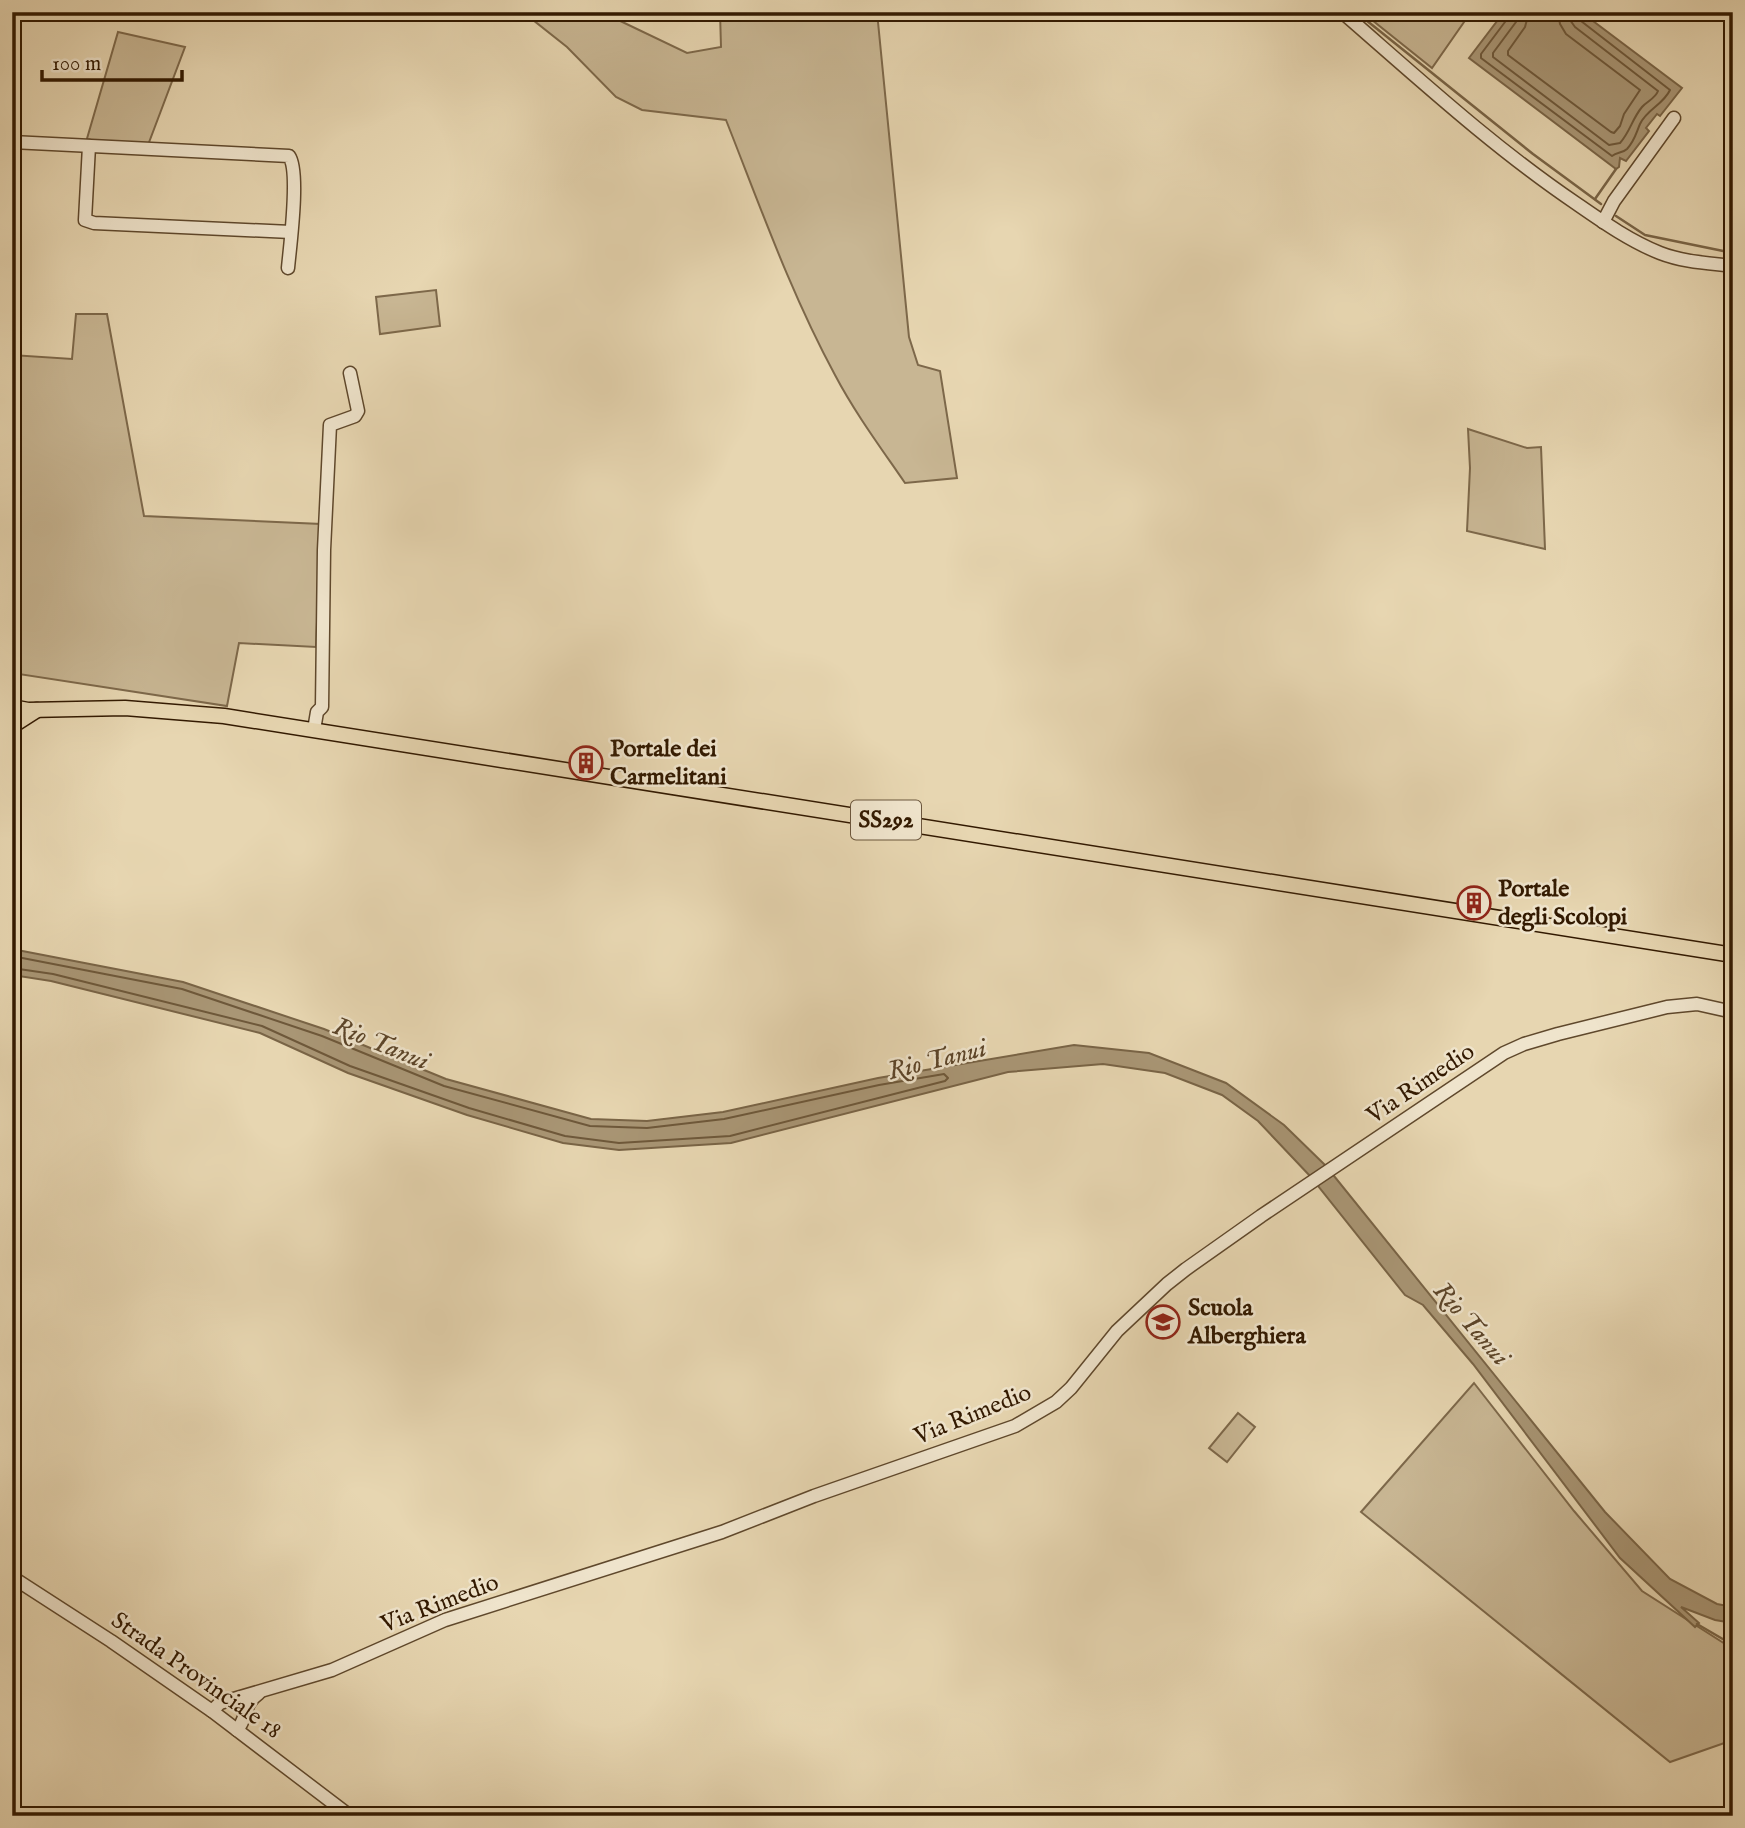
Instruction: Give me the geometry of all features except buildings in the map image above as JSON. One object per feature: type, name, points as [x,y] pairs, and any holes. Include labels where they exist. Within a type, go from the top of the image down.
[{"type":"main road","name":"SS292","points":[[12,707],[37,710],[125,708],[224,716],[1733,955]]},
{"type":"main road","points":[[12,726],[37,710]]},
{"type":"street","points":[[1342,12],[1538,177],[1603,222],[1633,241],[1661,254],[1688,261],[1733,266]]},
{"type":"street","points":[[1603,222],[1614,201],[1674,118]]},
{"type":"street","points":[[12,142],[289,156],[293,162],[294,183],[288,268]]},
{"type":"street","points":[[89,146],[85,220],[94,223],[291,232]]},
{"type":"street","points":[[314,730],[317,712],[322,707],[324,550],[330,425],[355,416],[358,411],[350,373]]},
{"type":"street","name":"Via Rimedio","points":[[212,1712],[220,1703],[332,1670],[445,1620],[722,1532],[814,1496],[1015,1426],[1056,1402],[1071,1388],[1117,1331],[1167,1284],[1242,1229],[1482,1067],[1524,1044],[1684,1004],[1733,1012]]},
{"type":"street","name":"Strada Provinciale 18","points":[[12,1577],[101,1634],[212,1712],[350,1816]]},
{"type":"street","points":[[237,1730],[241,1726],[245,1707],[262,1690]]},
{"type":"shaded area","points":[[529,12],[613,12],[614,18],[687,53],[721,47],[720,12],[877,12],[909,337],[918,365],[940,371],[957,478],[905,483],[860,417],[804,313],[726,120],[642,110],[616,97],[567,47],[528,16]]},
{"type":"shaded area","points":[[1362,12],[1471,12],[1432,68]]},
{"type":"shaded area","points":[[118,32],[185,47],[148,145],[86,142]]},
{"type":"shaded area","points":[[436,290],[440,326],[380,334],[376,297]]},
{"type":"shaded area","points":[[76,314],[107,314],[144,516],[321,524],[316,647],[239,643],[227,706],[12,673],[12,355],[72,359]]},
{"type":"shaded area","points":[[1468,429],[1527,448],[1541,447],[1545,549],[1467,531],[1470,468]]},
{"type":"shaded area","points":[[1474,1383],[1574,1511],[1642,1591],[1733,1649],[1733,1740],[1670,1762],[1361,1512]]},
{"type":"shaded area","points":[[1238,1413],[1255,1427],[1227,1462],[1209,1448]]},
{"type":"water","points":[[1504,12],[1581,12],[1682,88],[1660,116],[1657,114],[1646,128],[1649,131],[1626,161],[1620,158],[1619,167],[1616,169],[1469,58]]},
{"type":"water","points":[[12,949],[183,982],[324,1029],[446,1079],[591,1119],[647,1121],[723,1112],[878,1078],[1074,1045],[1149,1053],[1226,1083],[1284,1125],[1326,1166],[1605,1512],[1670,1579],[1717,1604],[1733,1607],[1733,1623],[1715,1620],[1681,1607],[1699,1623],[1695,1627],[1620,1558],[1473,1364],[1423,1305],[1405,1295],[1310,1176],[1258,1121],[1222,1095],[1165,1073],[1103,1064],[1008,1072],[731,1143],[619,1150],[563,1143],[467,1115],[348,1073],[260,1033],[51,981],[12,975]]},
{"type":"waterway","points":[[1356,12],[1533,154],[1601,204]]},
{"type":"waterway","points":[[1595,199],[1616,169]]},
{"type":"waterway","points":[[1616,216],[1645,235],[1733,253]]},
{"type":"waterway","points":[[1697,1624],[1733,1645]]},
{"type":"place","name":"Portale dei Carmelitani","points":[[586,763]]},
{"type":"place","name":"Portale degli Scolopi","points":[[1474,903]]},
{"type":"place","name":"Scuola Alberghiera","points":[[1163,1322]]},
{"type":"water label","name":"Rio Tanui","points":[[381,1044]]},
{"type":"water label","name":"Rio Tanui","points":[[937,1060]]},
{"type":"water label","name":"Rio Tanui","points":[[1471,1324]]}]
